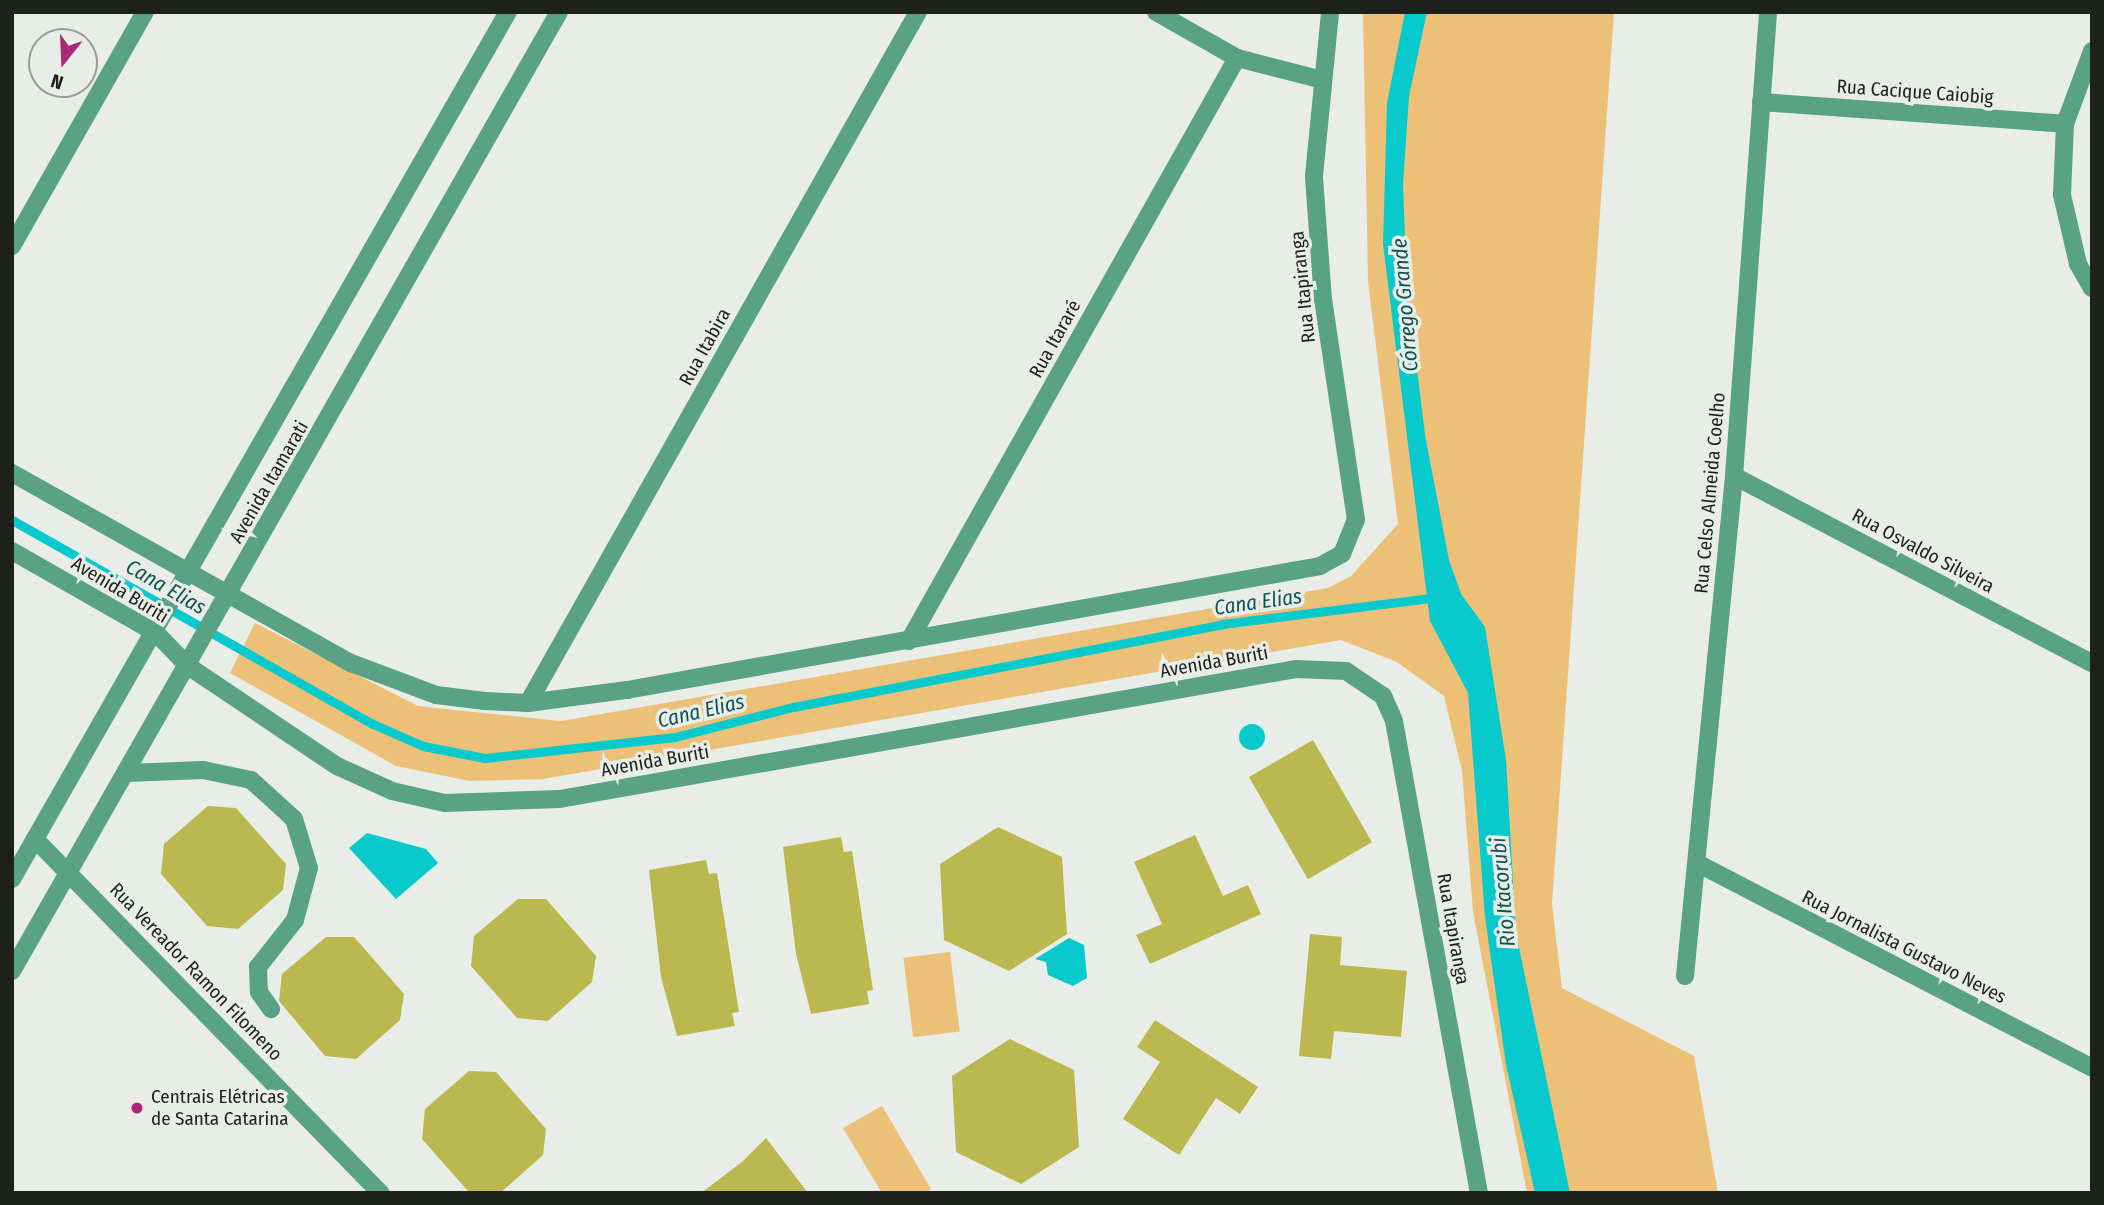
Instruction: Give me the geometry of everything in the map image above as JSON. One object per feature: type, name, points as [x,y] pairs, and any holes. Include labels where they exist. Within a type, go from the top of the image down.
[{"type":"street","points":[[12,246],[145,12]]},
{"type":"street","name":"Avenida Itamarati","points":[[12,879],[158,629],[508,12]]},
{"type":"street","name":"Avenida Itamarati","points":[[12,971],[200,648],[559,12]]},
{"type":"street","name":"Rua Itabira","points":[[528,703],[918,12]]},
{"type":"street","points":[[1157,12],[1237,58],[1319,79]]},
{"type":"street","name":"Rua Itapiranga","points":[[909,641],[1286,576],[1342,554],[1356,520],[1323,300],[1314,176],[1319,79],[1330,12]]},
{"type":"street","name":"Rua Celso Almeida Coelho","points":[[1685,976],[1734,476],[1768,12]]},
{"type":"street","points":[[2092,51],[2065,124],[2062,195],[2078,264],[2092,288]]},
{"type":"street","name":"Rua Itararé","points":[[909,641],[1237,58]]},
{"type":"street","name":"Rua Cacique Caiobig","points":[[1761,102],[2065,124]]},
{"type":"street","points":[[12,473],[227,600],[390,682],[436,695],[528,703],[909,641]]},
{"type":"street","name":"Rua Osvaldo Silveira","points":[[1734,476],[2092,663]]},
{"type":"street","name":"Avenida Buriti","points":[[12,551],[158,629],[188,666],[337,766],[392,791],[445,803],[504,805],[1296,668],[1323,667],[1368,681]]},
{"type":"street","name":"Rua Itapiranga","points":[[1368,681],[1394,721],[1479,1193]]},
{"type":"street","points":[[127,773],[202,770],[251,780],[295,819],[309,868],[295,920],[258,967],[259,992],[271,1009]]},
{"type":"street","name":"Rua Vereador Ramon Filomeno","points":[[36,839],[381,1193]]},
{"type":"street","name":"Rua Jornalista Gustavo Neves","points":[[1697,863],[2092,1068]]},
{"type":"shaded area","points":[[1363,12],[1614,12],[1552,904],[1562,988],[1694,1056],[1718,1193],[1527,1193],[1473,912],[1462,771],[1444,696],[1397,662],[1341,640],[543,779],[470,781],[396,766],[230,673],[255,623],[418,706],[561,721],[1328,588],[1351,576],[1398,524],[1368,282]]},
{"type":"shaded area","points":[[950,952],[960,1031],[913,1037],[903,958]]},
{"type":"shaded area","points":[[882,1106],[931,1189],[925,1193],[882,1193],[843,1128]]},
{"type":"water","points":[[1405,12],[1427,12],[1409,96],[1403,185],[1407,286],[1425,435],[1449,560],[1461,594],[1485,627],[1506,760],[1516,933],[1570,1193],[1535,1193],[1506,1065],[1485,917],[1468,693],[1430,621],[1383,244],[1387,103]]},
{"type":"water","points":[[1252,724],[1261,728],[1265,737],[1261,746],[1252,750],[1243,746],[1239,737],[1243,728]]},
{"type":"water","points":[[367,833],[426,849],[438,863],[396,899],[349,848]]},
{"type":"water","points":[[1069,938],[1084,945],[1087,978],[1073,986],[1048,975],[1046,962],[1035,959]]},
{"type":"building","points":[[1313,740],[1372,842],[1308,879],[1249,777]]},
{"type":"building","points":[[208,806],[236,808],[286,864],[283,890],[238,929],[207,926],[161,874],[164,844]]},
{"type":"building","points":[[998,827],[1062,857],[1067,934],[1009,971],[944,940],[940,864]]},
{"type":"building","points":[[1195,835],[1223,896],[1248,885],[1261,914],[1150,964],[1136,935],[1162,924],[1134,862]]},
{"type":"building","points":[[841,837],[844,852],[852,851],[873,990],[867,991],[869,1004],[811,1014],[796,954],[783,847]]},
{"type":"building","points":[[706,860],[709,874],[717,873],[739,1012],[732,1013],[735,1026],[677,1036],[661,977],[649,870]]},
{"type":"building","points":[[518,899],[546,899],[596,956],[592,982],[548,1021],[517,1018],[471,966],[474,936]]},
{"type":"building","points":[[1310,934],[1342,937],[1340,965],[1407,971],[1401,1037],[1334,1031],[1331,1059],[1299,1056]]},
{"type":"building","points":[[326,937],[354,937],[404,994],[400,1020],[356,1059],[325,1056],[279,1001],[282,974]]},
{"type":"building","points":[[1155,1020],[1258,1087],[1240,1114],[1216,1098],[1179,1155],[1123,1119],[1160,1062],[1137,1047]]},
{"type":"building","points":[[1010,1039],[1074,1070],[1079,1147],[1021,1184],[956,1152],[952,1076]]},
{"type":"building","points":[[469,1071],[496,1072],[546,1129],[543,1155],[500,1193],[468,1191],[422,1139],[425,1109]]},
{"type":"building","points":[[766,1138],[808,1193],[701,1193],[742,1162]]},
{"type":"waterway","name":"Cana Elias","points":[[12,520],[373,724],[423,746],[485,758],[675,737],[793,707],[1222,624],[1438,597]]},
{"type":"place","name":"Centrais Elétricas de Santa Catarina","points":[[137,1108]]},
{"type":"water label","name":"Córrego Grande","points":[[1405,305]]},
{"type":"water label","name":"Rio Itacorubi","points":[[1503,892]]}]
